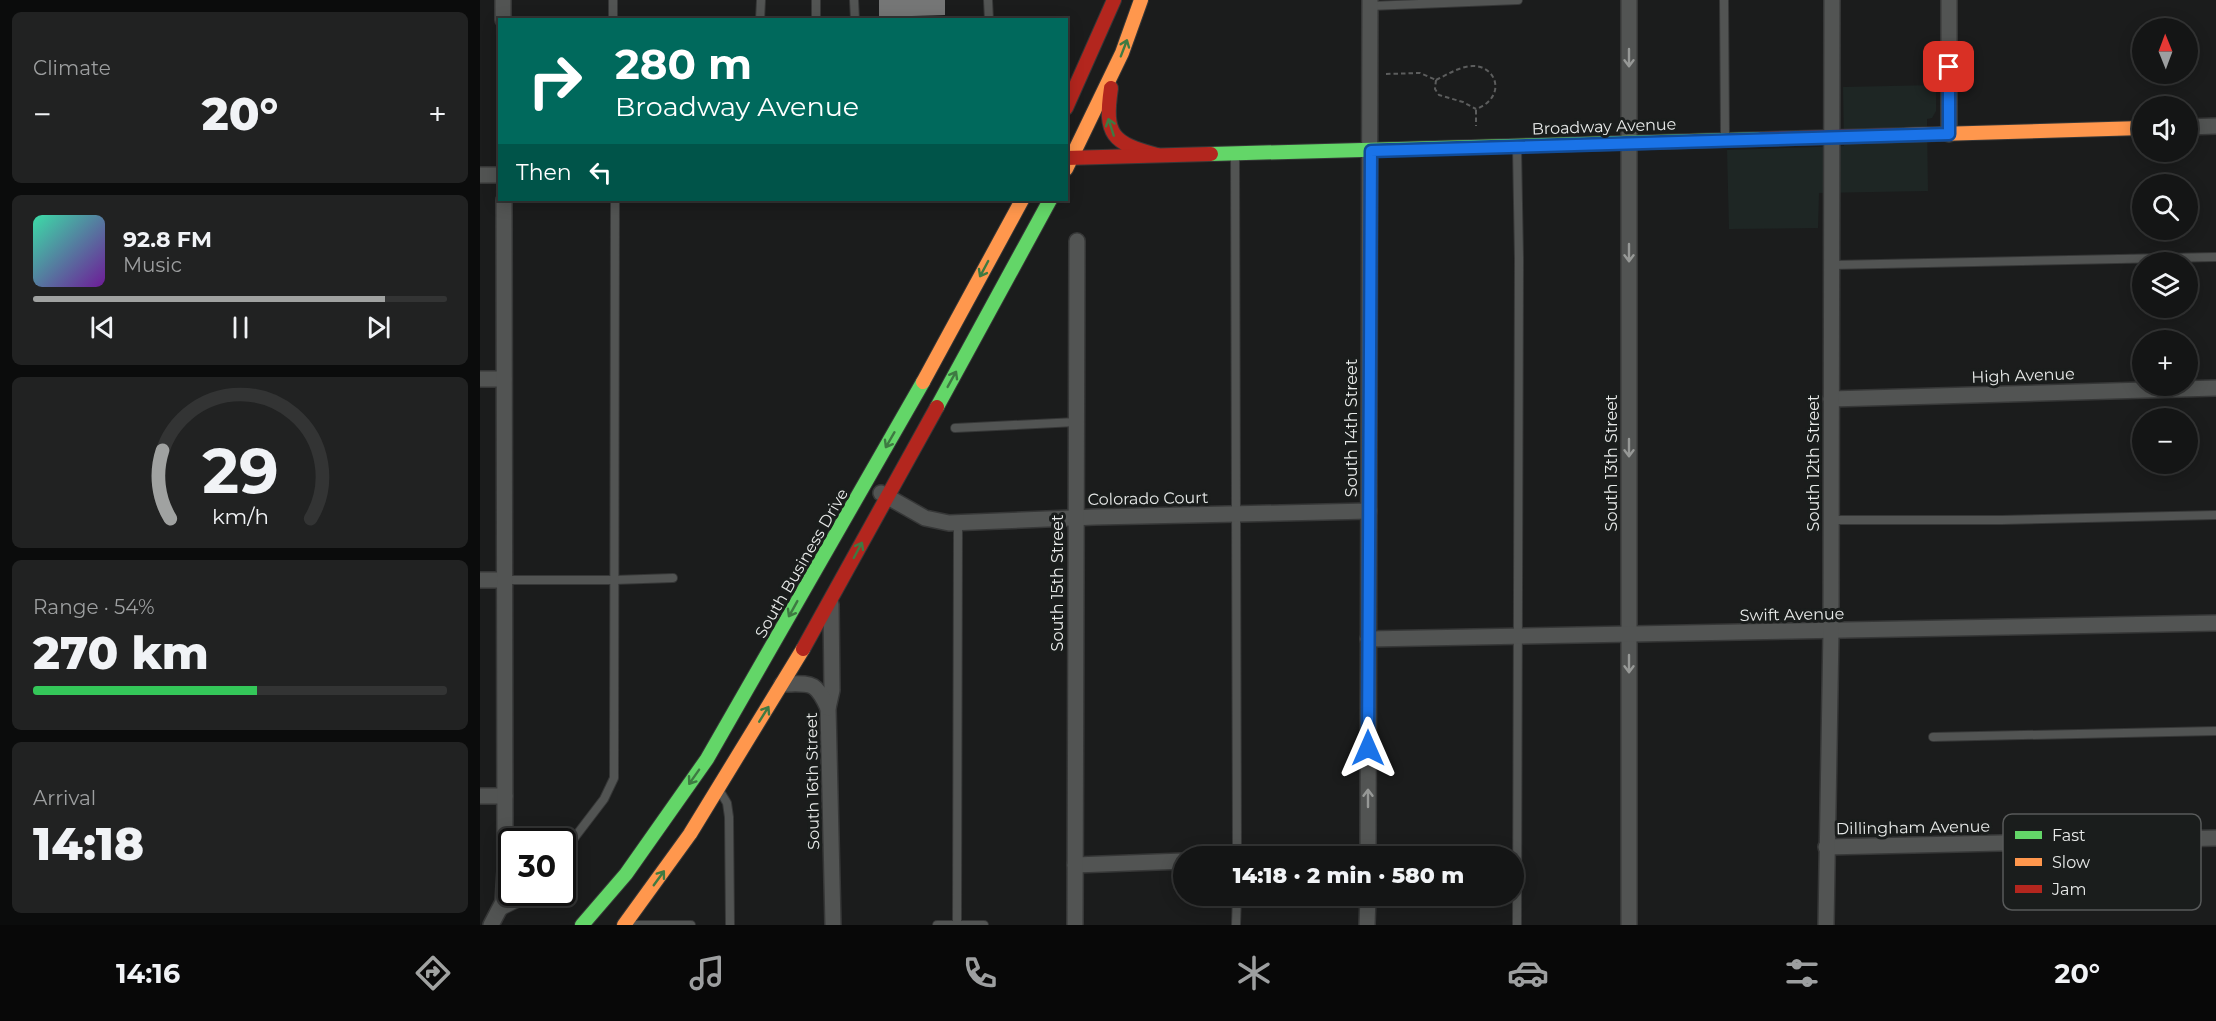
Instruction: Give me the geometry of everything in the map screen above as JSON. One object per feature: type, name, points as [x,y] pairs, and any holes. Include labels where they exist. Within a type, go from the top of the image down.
[{"type":"main road","points":[[1068,104],[1114,0]]},
{"type":"main road","points":[[1068,162],[1114,69],[1141,0]]},
{"type":"main road","points":[[1114,69],[1108,102],[1109,127],[1114,137],[1122,144],[1134,150],[1157,155]]},
{"type":"main road","name":"Broadway Avenue","points":[[1068,162],[1157,155],[1371,151],[2132,128]]},
{"type":"main road","points":[[1000,240],[1005,201]]},
{"type":"main road","name":"South Business Drive","points":[[582,925],[626,874],[707,759],[909,408],[1021,201]]},
{"type":"main road","points":[[624,925],[684,844],[782,684],[830,602],[1049,201]]},
{"type":"street","points":[[503,0],[503,18]]},
{"type":"street","name":"South 13th Street","points":[[1629,0],[1629,925]]},
{"type":"street","name":"South 12th Street","points":[[1826,925],[1831,631],[1832,0]]},
{"type":"street","points":[[1948,0],[1949,134]]},
{"type":"street","name":"South 14th Street","points":[[1368,846],[1370,3]]},
{"type":"street","points":[[2198,127],[2216,126]]},
{"type":"street","points":[[480,176],[498,175]]},
{"type":"street","points":[[494,919],[505,894],[504,201]]},
{"type":"street","name":"South 15th Street","points":[[1075,925],[1077,241]]},
{"type":"street","points":[[480,380],[504,379]]},
{"type":"street","name":"High Avenue","points":[[1831,399],[2216,388]]},
{"type":"street","name":"Colorado Court","points":[[865,484],[930,520],[958,523],[1369,511]]},
{"type":"street","points":[[480,580],[505,580]]},
{"type":"street","name":"South 16th Street","points":[[830,602],[832,690],[828,708],[833,925]]},
{"type":"street","name":"Swift Avenue","points":[[1368,639],[2216,623]]},
{"type":"street","points":[[782,684],[808,684],[819,690],[828,708]]},
{"type":"street","points":[[480,796],[505,796]]},
{"type":"street","name":"Dillingham Avenue","points":[[2201,838],[2216,838]]},
{"type":"street","name":"Dillingham Avenue","points":[[1827,847],[2003,843]]},
{"type":"street","points":[[1075,865],[1173,861]]},
{"type":"street","points":[[1367,925],[1368,906]]},
{"type":"lane","points":[[613,0],[613,18]]},
{"type":"lane","points":[[760,18],[761,0]]},
{"type":"lane","points":[[816,0],[816,18]]},
{"type":"lane","points":[[854,0],[855,18]]},
{"type":"lane","points":[[988,0],[988,18]]},
{"type":"lane","points":[[1370,3],[1518,0]]},
{"type":"lane","points":[[1724,0],[1725,140]]},
{"type":"lane","points":[[1517,146],[1520,259],[1517,925]]},
{"type":"lane","points":[[1235,153],[1237,846]]},
{"type":"lane","points":[[576,836],[604,799],[615,778],[615,201]]},
{"type":"lane","points":[[1832,265],[2216,257]]},
{"type":"lane","points":[[955,428],[1076,422]]},
{"type":"lane","points":[[1831,520],[2001,520],[2216,515]]},
{"type":"lane","points":[[957,925],[958,523]]},
{"type":"lane","points":[[505,580],[673,578]]},
{"type":"lane","points":[[1934,737],[2216,731]]},
{"type":"lane","points":[[718,789],[727,803],[729,814],[730,925]]},
{"type":"lane","points":[[494,919],[514,906]]},
{"type":"lane","points":[[1236,925],[1237,906]]},
{"type":"lane","points":[[624,925],[691,925]]},
{"type":"lane","points":[[937,925],[984,925]]},
{"type":"path","points":[[1436,80],[1451,72],[1471,66],[1482,67],[1489,71],[1495,78],[1494,92],[1489,101],[1476,110]]},
{"type":"path","points":[[1386,74],[1419,73],[1436,80]]},
{"type":"path","points":[[1436,80],[1435,90],[1438,95],[1463,102],[1476,110]]},
{"type":"path","points":[[1476,110],[1476,126]]},
{"type":"shaded area","points":[[1936,85],[1936,111],[1932,118],[1927,119],[1928,191],[1819,193],[1818,228],[1729,229],[1727,150],[1844,146],[1843,87]]},
{"type":"building","points":[[879,0],[945,0],[945,15],[879,17]]},
{"type":"traffic: fast","points":[[1211,154],[1762,139]]},
{"type":"traffic: fast","points":[[937,407],[1049,201]]},
{"type":"traffic: fast","points":[[582,925],[626,874],[707,759],[923,382]]},
{"type":"traffic: slow","points":[[1068,165],[1122,53],[1141,0]]},
{"type":"traffic: slow","points":[[1903,135],[2132,128]]},
{"type":"traffic: slow","points":[[923,382],[1021,201]]},
{"type":"traffic: slow","points":[[624,925],[690,834],[803,649]]},
{"type":"traffic: jam","points":[[1068,104],[1114,0]]},
{"type":"traffic: jam","points":[[1111,88],[1109,117],[1115,135],[1130,146],[1157,155]]},
{"type":"traffic: jam","points":[[1762,139],[1903,135]]},
{"type":"traffic: jam","points":[[1068,158],[1211,154]]},
{"type":"traffic: jam","points":[[803,649],[937,407]]},
{"type":"route","points":[[1368,748],[1371,151],[1949,134],[1949,67]]}]
